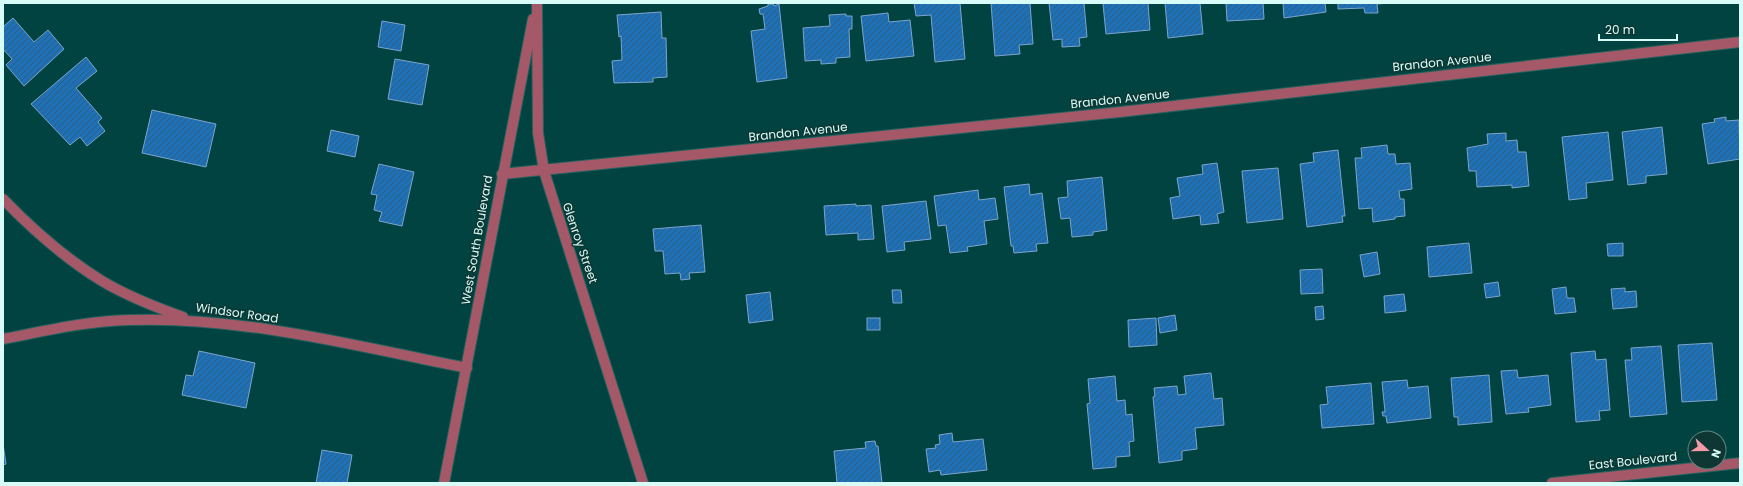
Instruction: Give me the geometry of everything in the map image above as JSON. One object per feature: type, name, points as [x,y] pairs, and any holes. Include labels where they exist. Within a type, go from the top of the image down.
[{"type":"street","name":"Glenroy Street","points":[[537,3],[538,133],[544,171],[643,483]]},
{"type":"street","name":"West South Boulevard","points":[[444,483],[467,368],[502,174],[537,3]]},
{"type":"street","name":"Brandon Avenue","points":[[502,174],[544,171],[1120,112],[1740,42]]},
{"type":"street","points":[[3,199],[63,254],[102,281],[145,303],[190,320]]},
{"type":"street","name":"Windsor Road","points":[[3,339],[78,324],[128,320],[190,320],[240,324],[467,368]]},
{"type":"street","name":"East Boulevard","points":[[1552,483],[1740,463]]},
{"type":"building","points":[[914,3],[960,3],[965,59],[935,62],[931,15],[916,16]]},
{"type":"building","points":[[991,3],[1030,3],[1033,44],[1019,45],[1020,54],[995,56]]},
{"type":"building","points":[[1049,3],[1084,3],[1087,37],[1079,38],[1080,46],[1062,47],[1062,39],[1053,40]]},
{"type":"building","points":[[1148,3],[1150,30],[1106,34],[1103,4]]},
{"type":"building","points":[[1165,3],[1200,3],[1203,34],[1168,38]]},
{"type":"building","points":[[1226,3],[1263,3],[1264,19],[1227,21]]},
{"type":"building","points":[[1283,3],[1325,3],[1326,12],[1284,18]]},
{"type":"building","points":[[1338,3],[1391,3],[1377,4],[1378,13],[1365,13],[1364,8],[1338,9]]},
{"type":"building","points":[[768,4],[773,4],[774,6],[779,4],[787,78],[757,82],[751,31],[765,29],[763,14],[760,14],[759,9],[768,6]]},
{"type":"building","points":[[661,12],[662,38],[666,38],[667,77],[653,78],[653,82],[614,83],[612,61],[622,60],[621,36],[619,37],[617,15]]},
{"type":"building","points":[[888,13],[889,22],[910,20],[914,56],[866,61],[861,16]]},
{"type":"building","points":[[846,14],[846,16],[852,16],[852,29],[849,29],[850,57],[836,58],[836,63],[821,64],[821,60],[805,61],[803,28],[830,26],[829,15]]},
{"type":"building","points":[[13,18],[34,42],[48,30],[64,49],[24,86],[6,65],[12,59],[3,49],[3,27]]},
{"type":"building","points":[[382,21],[405,25],[401,51],[378,47]]},
{"type":"building","points":[[86,57],[97,71],[76,88],[102,118],[98,122],[105,131],[87,146],[80,137],[70,145],[31,104]]},
{"type":"building","points":[[395,59],[429,65],[422,105],[388,99]]},
{"type":"building","points":[[152,110],[216,124],[206,167],[142,153]]},
{"type":"building","points":[[1726,117],[1726,121],[1739,120],[1740,159],[1708,164],[1702,124],[1715,122],[1714,119]]},
{"type":"building","points":[[1662,127],[1667,174],[1646,176],[1646,183],[1628,185],[1622,132]]},
{"type":"building","points":[[331,130],[359,136],[355,157],[327,151]]},
{"type":"building","points":[[1608,132],[1613,180],[1586,183],[1587,198],[1569,200],[1562,137]]},
{"type":"building","points":[[1506,133],[1506,141],[1517,140],[1518,152],[1526,152],[1529,186],[1512,188],[1512,185],[1477,187],[1476,171],[1469,171],[1467,148],[1488,144],[1487,134]]},
{"type":"building","points":[[1387,145],[1388,154],[1395,154],[1396,164],[1410,163],[1412,189],[1399,191],[1400,199],[1404,199],[1405,216],[1373,222],[1372,208],[1359,209],[1355,158],[1362,158],[1361,148]]},
{"type":"building","points":[[1338,150],[1345,216],[1342,216],[1343,222],[1307,227],[1300,164],[1314,162],[1313,153]]},
{"type":"building","points":[[1217,163],[1224,212],[1217,214],[1219,223],[1201,225],[1200,215],[1173,219],[1170,198],[1180,196],[1177,178],[1203,174],[1202,165]]},
{"type":"building","points":[[379,164],[414,172],[402,226],[379,221],[382,212],[374,210],[377,195],[371,194]]},
{"type":"building","points":[[1278,168],[1283,219],[1247,223],[1242,171]]},
{"type":"building","points":[[1102,177],[1107,230],[1093,232],[1093,235],[1072,237],[1070,218],[1061,219],[1058,198],[1068,197],[1067,181]]},
{"type":"building","points":[[1029,184],[1030,195],[1042,193],[1048,243],[1036,244],[1037,251],[1014,253],[1013,246],[1011,246],[1004,187]]},
{"type":"building","points":[[978,190],[979,200],[995,198],[998,219],[984,221],[987,244],[967,247],[968,251],[950,253],[946,225],[938,226],[934,196]]},
{"type":"building","points":[[926,201],[931,239],[904,242],[905,250],[887,252],[882,206]]},
{"type":"building","points":[[856,204],[856,206],[871,205],[874,239],[858,240],[858,233],[826,235],[824,206]]},
{"type":"building","points":[[701,225],[705,272],[689,273],[690,279],[681,280],[680,273],[665,274],[663,251],[655,251],[653,229]]},
{"type":"building","points":[[1469,243],[1472,273],[1429,277],[1427,247]]},
{"type":"building","points":[[1623,243],[1623,256],[1608,256],[1607,244]]},
{"type":"building","points":[[1377,252],[1380,274],[1364,277],[1360,255]]},
{"type":"building","points":[[1322,269],[1323,293],[1301,294],[1300,270]]},
{"type":"building","points":[[1498,282],[1500,296],[1486,298],[1484,284]]},
{"type":"building","points":[[1566,287],[1567,298],[1574,298],[1576,312],[1555,314],[1552,289]]},
{"type":"building","points":[[1625,288],[1625,292],[1636,291],[1637,307],[1613,309],[1611,289]]},
{"type":"building","points":[[892,290],[901,290],[902,303],[893,303]]},
{"type":"building","points":[[770,292],[773,320],[749,323],[746,295]]},
{"type":"building","points":[[1404,294],[1406,311],[1385,313],[1384,296]]},
{"type":"building","points":[[1323,306],[1324,319],[1316,320],[1315,307]]},
{"type":"building","points":[[1175,315],[1177,330],[1160,333],[1158,318]]},
{"type":"building","points":[[867,318],[880,318],[880,330],[867,330]]},
{"type":"building","points":[[1156,318],[1157,345],[1129,347],[1128,320]]},
{"type":"building","points":[[1712,343],[1717,400],[1682,402],[1678,345]]},
{"type":"building","points":[[1661,346],[1667,414],[1630,417],[1625,360],[1632,360],[1631,348]]},
{"type":"building","points":[[199,351],[255,363],[246,408],[182,395],[186,375],[193,376]]},
{"type":"building","points":[[1595,351],[1596,360],[1606,359],[1610,410],[1599,411],[1600,420],[1576,422],[1571,353]]},
{"type":"building","points":[[1517,370],[1518,378],[1548,375],[1551,405],[1528,408],[1529,412],[1506,414],[1501,371]]},
{"type":"building","points":[[1211,373],[1214,399],[1222,398],[1224,425],[1195,428],[1197,449],[1182,451],[1182,460],[1159,463],[1153,397],[1155,396],[1154,388],[1177,386],[1178,395],[1186,394],[1184,376]]},
{"type":"building","points":[[1489,375],[1492,422],[1458,425],[1458,417],[1454,417],[1451,378]]},
{"type":"building","points":[[1115,376],[1117,401],[1125,400],[1126,415],[1132,414],[1134,441],[1129,442],[1130,456],[1116,457],[1116,467],[1093,469],[1087,404],[1090,403],[1088,379]]},
{"type":"building","points":[[1407,380],[1408,388],[1428,386],[1431,418],[1387,423],[1386,416],[1383,416],[1382,412],[1385,412],[1382,382]]},
{"type":"building","points":[[1371,383],[1374,424],[1322,428],[1320,405],[1328,404],[1326,387]]},
{"type":"building","points":[[952,433],[953,442],[983,439],[987,470],[941,475],[940,470],[929,472],[926,449],[936,448],[935,445],[940,444],[939,435]]},
{"type":"building","points":[[875,441],[876,446],[878,446],[882,483],[837,483],[834,451],[866,448],[865,442]]},
{"type":"building","points":[[3,444],[6,464],[3,465]]},
{"type":"building","points":[[322,450],[352,455],[347,483],[316,483]]}]
